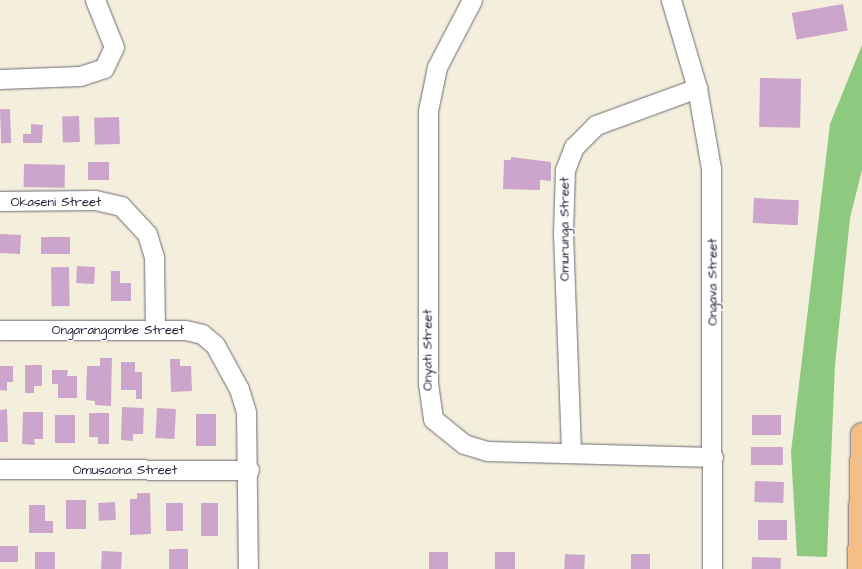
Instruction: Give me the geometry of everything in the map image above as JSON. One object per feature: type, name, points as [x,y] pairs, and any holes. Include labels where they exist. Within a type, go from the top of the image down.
[{"type":"main road","points":[[859,569],[862,434]]},
{"type":"street","points":[[0,79],[80,76],[104,68],[114,47],[95,0]]},
{"type":"street","name":"Onyati Street","points":[[472,0],[437,67],[428,111],[429,405],[439,426],[477,449],[713,457]]},
{"type":"street","name":"Ongava Street","points":[[671,0],[697,88],[711,168],[713,457],[712,569]]},
{"type":"street","name":"Omurunga Street","points":[[571,451],[563,233],[565,170],[574,147],[596,125],[697,88]]},
{"type":"street","name":"Okaseni Street","points":[[0,202],[88,200],[121,206],[147,234],[154,257],[155,329]]},
{"type":"street","name":"Ongarangombe Street","points":[[0,330],[155,329],[202,334],[225,360],[246,412],[249,470],[248,569]]},
{"type":"street","name":"Omusaona Street","points":[[0,469],[249,470]]},
{"type":"green space","points":[[862,45],[862,170],[850,218],[835,365],[827,557],[797,556],[791,452],[830,124]]},
{"type":"building","points":[[843,4],[848,31],[796,40],[792,13]]},
{"type":"building","points":[[760,78],[801,79],[800,128],[759,127]]},
{"type":"building","points":[[0,109],[10,109],[11,143],[1,143]]},
{"type":"building","points":[[79,116],[80,142],[63,143],[62,117]]},
{"type":"building","points":[[119,117],[120,144],[95,145],[94,118]]},
{"type":"building","points":[[31,124],[43,125],[42,143],[23,143],[23,134],[31,134]]},
{"type":"building","points":[[511,157],[551,162],[551,181],[540,180],[540,190],[503,189],[504,160],[511,160]]},
{"type":"building","points":[[88,162],[109,162],[109,180],[88,180]]},
{"type":"building","points":[[24,164],[65,165],[65,188],[24,187]]},
{"type":"building","points":[[754,198],[799,200],[798,225],[753,223]]},
{"type":"building","points":[[0,234],[21,235],[20,254],[0,253]]},
{"type":"building","points":[[41,237],[70,237],[70,254],[41,254]]},
{"type":"building","points":[[77,266],[95,267],[94,284],[76,283]]},
{"type":"building","points":[[51,267],[69,267],[70,306],[52,306]]},
{"type":"building","points":[[111,271],[120,271],[120,283],[131,283],[131,301],[111,301]]},
{"type":"building","points":[[100,358],[112,358],[111,406],[95,405],[95,401],[86,400],[87,366],[100,366]]},
{"type":"building","points":[[170,359],[180,359],[180,366],[191,366],[192,391],[171,392]]},
{"type":"building","points":[[121,362],[135,362],[135,372],[142,372],[142,399],[136,399],[136,390],[121,390]]},
{"type":"building","points":[[25,365],[42,365],[42,386],[34,386],[34,393],[25,393]]},
{"type":"building","points":[[0,366],[13,366],[13,382],[7,382],[7,391],[0,390]]},
{"type":"building","points":[[52,370],[68,370],[67,376],[77,376],[77,398],[58,398],[58,384],[52,384]]},
{"type":"building","points":[[122,407],[144,408],[143,434],[133,434],[133,441],[121,440]]},
{"type":"building","points":[[157,408],[176,409],[174,439],[155,438]]},
{"type":"building","points":[[7,409],[8,442],[0,442],[0,410]]},
{"type":"building","points":[[23,412],[43,412],[43,439],[34,439],[35,445],[22,444]]},
{"type":"building","points":[[89,413],[109,413],[109,444],[98,444],[98,437],[89,437]]},
{"type":"building","points":[[196,414],[216,414],[216,446],[196,446]]},
{"type":"building","points":[[55,415],[75,415],[75,443],[55,443]]},
{"type":"building","points":[[752,415],[781,415],[781,435],[752,435]]},
{"type":"building","points":[[751,447],[783,447],[783,465],[751,465]]},
{"type":"building","points":[[755,481],[784,482],[783,503],[754,502]]},
{"type":"building","points":[[137,493],[150,493],[151,534],[130,535],[130,499],[137,499]]},
{"type":"building","points":[[66,500],[86,500],[86,529],[66,529]]},
{"type":"building","points":[[115,502],[116,520],[99,521],[98,503]]},
{"type":"building","points":[[166,503],[183,503],[183,531],[166,531]]},
{"type":"building","points":[[201,503],[218,503],[218,536],[201,536]]},
{"type":"building","points":[[29,505],[45,505],[45,521],[53,521],[53,533],[29,533]]},
{"type":"building","points":[[758,520],[787,520],[787,540],[758,540]]},
{"type":"building","points":[[0,546],[18,546],[18,562],[0,562]]},
{"type":"building","points":[[169,549],[188,549],[188,569],[169,569]]},
{"type":"building","points":[[102,551],[122,552],[121,569],[101,569]]},
{"type":"building","points":[[35,552],[55,552],[55,569],[35,569]]},
{"type":"building","points":[[429,552],[448,552],[448,569],[429,569]]},
{"type":"building","points":[[495,552],[515,552],[515,569],[495,569]]},
{"type":"building","points":[[565,554],[585,555],[584,569],[564,569]]},
{"type":"building","points":[[631,554],[650,554],[650,569],[631,569]]},
{"type":"building","points":[[752,557],[781,558],[781,569],[752,569]]}]
